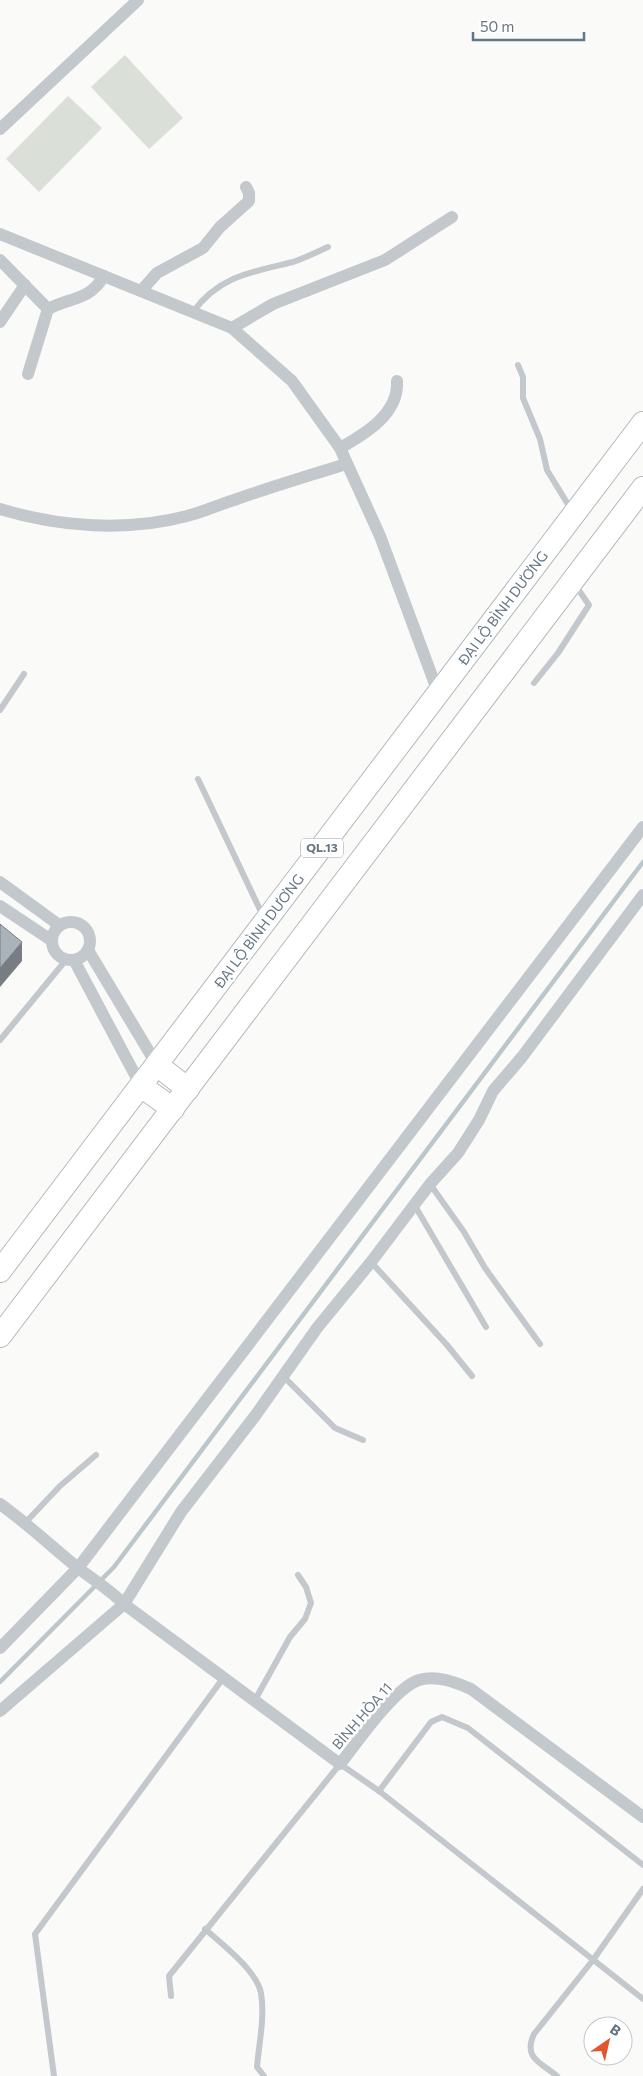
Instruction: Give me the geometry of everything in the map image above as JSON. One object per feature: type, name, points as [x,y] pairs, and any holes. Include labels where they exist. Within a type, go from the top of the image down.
[{"type":"highway","name":"ĐẠI LỘ BÌNH DƯƠNG","points":[[0,1271],[439,695],[643,423]]},
{"type":"highway","name":"QL.13","points":[[0,1336],[643,488]]},
{"type":"highway","points":[[157,1065],[188,1089]]},
{"type":"highway","points":[[141,1086],[173,1109]]},
{"type":"street","points":[[0,129],[138,0]]},
{"type":"street","points":[[140,291],[157,274],[203,248],[220,227],[249,201],[249,193],[246,187]]},
{"type":"street","points":[[232,328],[272,304],[385,260],[452,217]]},
{"type":"street","points":[[0,234],[232,328],[292,381],[340,448],[380,536],[439,695]]},
{"type":"street","points":[[0,260],[48,309]]},
{"type":"street","points":[[48,309],[88,295],[97,288],[104,276]]},
{"type":"street","points":[[0,322],[25,284]]},
{"type":"street","points":[[28,374],[48,309]]},
{"type":"street","points":[[340,448],[360,436],[389,410],[398,390],[397,381]]},
{"type":"street","points":[[0,509],[26,518],[98,526],[142,523],[187,516],[346,464]]},
{"type":"street","points":[[0,1648],[78,1568],[643,827]]},
{"type":"street","points":[[0,882],[59,925]]},
{"type":"street","points":[[0,1711],[119,1600],[181,1512],[255,1416],[317,1328],[372,1262],[430,1184],[458,1153],[479,1120],[493,1091],[522,1057],[643,895]]},
{"type":"street","points":[[0,906],[51,940],[55,952],[70,960],[141,1086]]},
{"type":"street","points":[[51,940],[59,925],[68,922],[79,923],[87,930],[90,940],[88,950],[157,1065]]},
{"type":"street","points":[[70,960],[88,950]]},
{"type":"street","name":"BÌNH HÒA 11","points":[[0,1504],[119,1600],[340,1764],[396,1695],[419,1680],[447,1679],[471,1688],[643,1817]]},
{"type":"lane","points":[[193,312],[212,290],[228,281],[258,269],[294,261],[328,246]]},
{"type":"lane","points":[[518,365],[523,377],[523,398],[540,439],[547,470],[574,514]]},
{"type":"lane","points":[[534,683],[558,653],[589,605],[578,589],[580,571]]},
{"type":"lane","points":[[0,710],[24,674]]},
{"type":"lane","points":[[198,779],[266,922]]},
{"type":"lane","points":[[0,1040],[70,960]]},
{"type":"lane","points":[[430,1184],[464,1232],[485,1268],[540,1344]]},
{"type":"lane","points":[[415,1206],[486,1326]]},
{"type":"lane","points":[[372,1262],[447,1345],[472,1376]]},
{"type":"lane","points":[[283,1376],[335,1428],[364,1440]]},
{"type":"lane","points":[[25,1523],[60,1486],[96,1455]]},
{"type":"lane","points":[[255,1700],[290,1637],[305,1619],[311,1603],[306,1587],[298,1575]]},
{"type":"lane","points":[[55,2075],[35,1934],[224,1677]]},
{"type":"lane","points":[[379,1791],[431,1722],[442,1717],[468,1728],[643,1865]]},
{"type":"lane","points":[[171,1996],[169,1976],[340,1764],[379,1791],[643,1998]]},
{"type":"lane","points":[[557,2076],[531,2055],[529,2045],[534,2034],[593,1960],[643,1889]]},
{"type":"lane","points":[[206,1929],[243,1962],[261,1992],[261,2023],[257,2067],[264,2076]]},
{"type":"shaded area","points":[[125,55],[183,118],[149,149],[91,87]]},
{"type":"shaded area","points":[[68,96],[102,128],[39,192],[6,159]]},
{"type":"building","points":[[0,924],[22,942],[0,968]]},
{"type":"waterway","points":[[0,1682],[114,1567],[643,862]]}]
